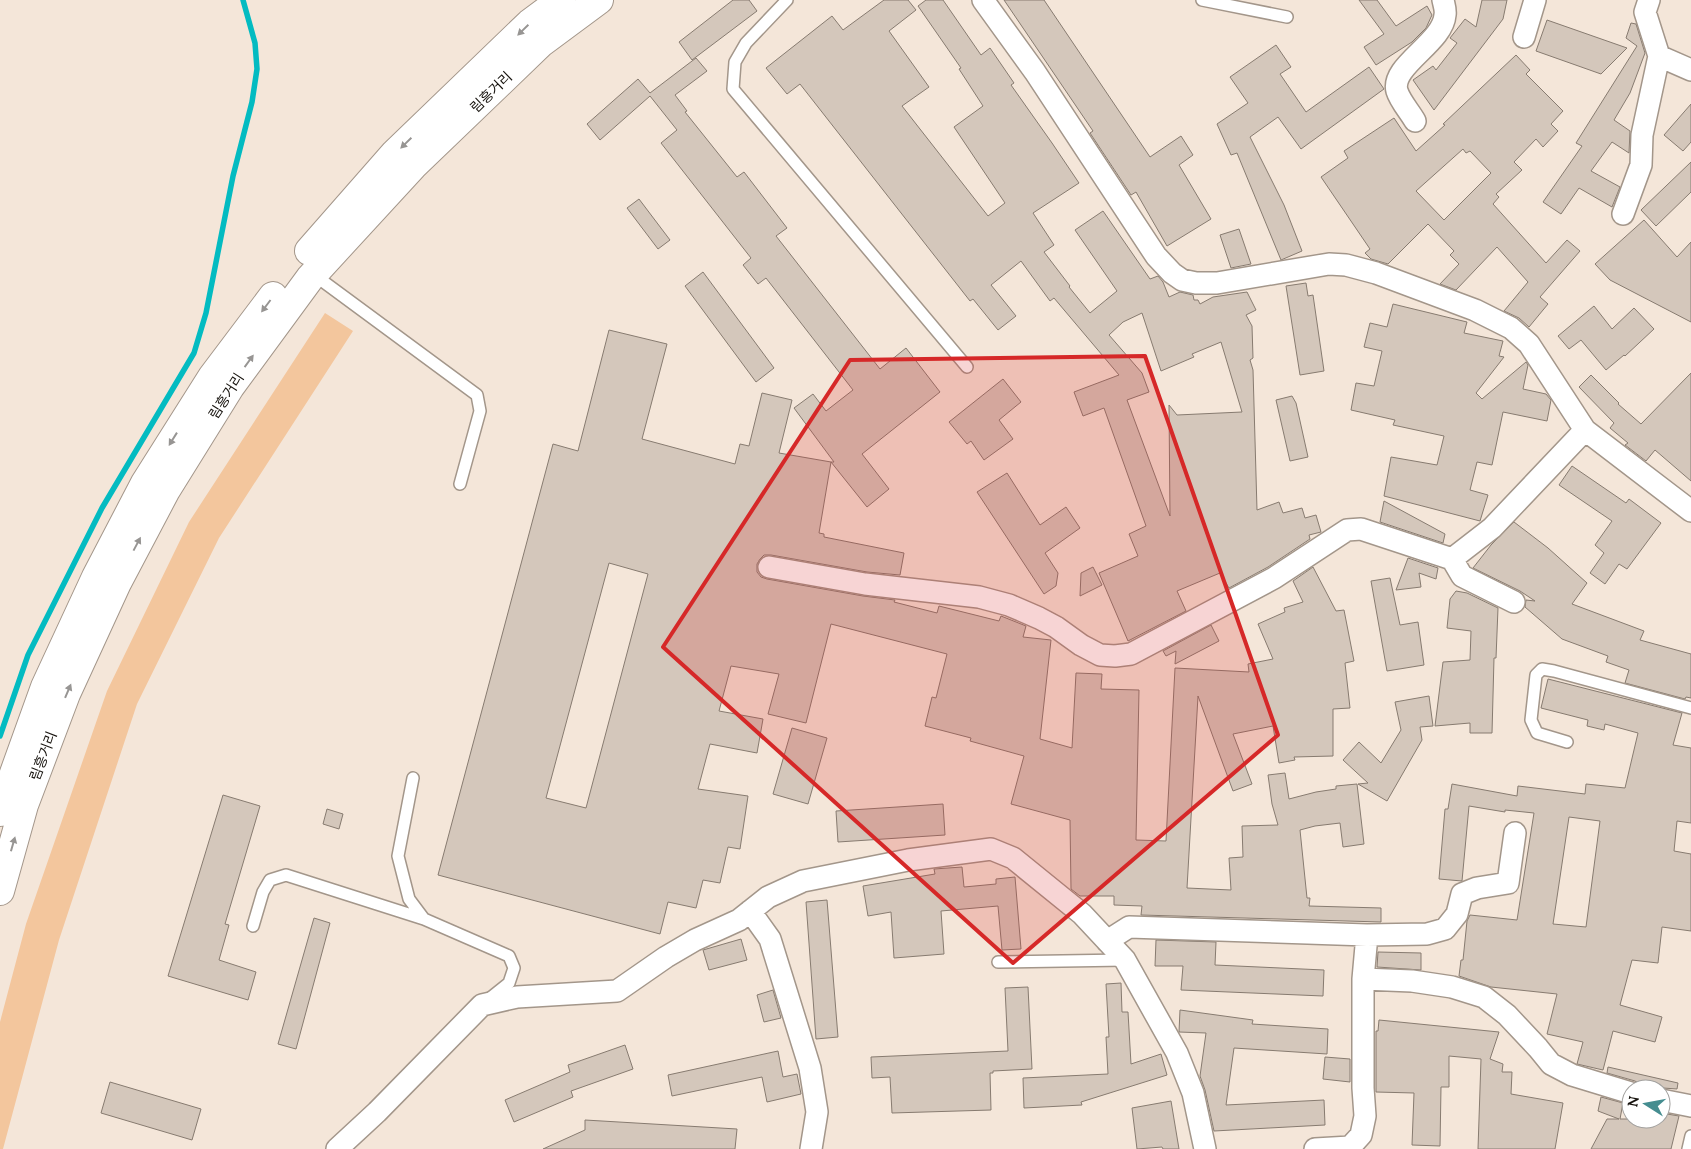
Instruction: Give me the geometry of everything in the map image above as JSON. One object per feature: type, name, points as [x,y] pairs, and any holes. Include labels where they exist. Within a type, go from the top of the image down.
[{"type":"main road","name":"림흥거리","points":[[0,812],[46,687],[96,577],[145,483],[212,377],[295,267],[395,153],[530,23],[561,0]]},
{"type":"main road","name":"림흥거리","points":[[0,891],[24,805],[62,704],[117,582],[166,490],[230,387],[314,274],[413,166],[541,44],[599,0]]},
{"type":"street","points":[[983,0],[1035,72],[1156,256],[1172,273],[1182,280],[1196,283],[1217,283],[1329,264],[1346,265],[1376,273],[1475,310],[1511,328],[1529,344],[1585,430],[1691,511]]},
{"type":"street","points":[[1415,121],[1397,92],[1397,81],[1403,70],[1442,28],[1446,14],[1443,0]]},
{"type":"street","points":[[1524,37],[1535,0]]},
{"type":"street","points":[[1623,214],[1641,165],[1642,135],[1659,56],[1644,12],[1649,0]]},
{"type":"street","points":[[1659,56],[1691,70]]},
{"type":"street","points":[[1452,559],[1492,528],[1585,430]]},
{"type":"street","points":[[769,567],[865,584],[979,597],[1009,605],[1038,618],[1100,655],[1114,656],[1131,654],[1274,578],[1347,530],[1361,529],[1452,559],[1462,576],[1514,602]]},
{"type":"street","points":[[1107,941],[1129,927],[1367,935],[1427,934],[1445,929],[1457,914],[1462,894],[1477,888],[1508,883],[1515,833]]},
{"type":"street","points":[[337,1149],[377,1112],[482,1005],[518,997],[618,991],[666,957],[695,940],[739,920],[768,897],[803,882],[908,860],[991,849],[1013,858],[1082,914],[1125,960],[1178,1052],[1193,1093],[1205,1149]]},
{"type":"street","points":[[750,911],[770,939],[810,1068],[817,1112],[811,1149]]},
{"type":"street","points":[[1315,1149],[1350,1147],[1361,1135],[1365,1116],[1363,1088],[1364,979],[1367,935]]},
{"type":"street","points":[[1364,979],[1412,981],[1452,987],[1484,997],[1506,1015],[1551,1064],[1572,1076],[1621,1090]]},
{"type":"street","points":[[1671,1102],[1691,1106]]},
{"type":"lane","points":[[788,0],[746,43],[735,62],[733,89],[967,368]]},
{"type":"lane","points":[[1202,0],[1286,17]]},
{"type":"lane","points":[[314,274],[478,395],[480,411],[460,484]]},
{"type":"lane","points":[[1567,742],[1537,733],[1531,720],[1536,675],[1542,670],[1554,671],[1691,708]]},
{"type":"lane","points":[[413,778],[398,856],[409,899],[424,919]]},
{"type":"lane","points":[[253,926],[262,892],[270,880],[286,875],[424,919],[509,956],[514,968],[509,983],[482,1005]]},
{"type":"lane","points":[[998,962],[1125,960]]},
{"type":"lane","points":[[1688,1149],[1691,1136]]},
{"type":"highlighted area","points":[[1145,356],[1278,735],[1013,963],[663,647],[850,360]]},
{"type":"shaded area","points":[[325,313],[353,331],[219,538],[137,704],[59,940],[3,1149],[0,1149],[0,1022],[26,924],[107,691],[189,522]]},
{"type":"building","points":[[733,0],[749,0],[757,11],[692,60],[679,42]]},
{"type":"building","points":[[884,0],[908,0],[916,10],[889,31],[929,87],[902,106],[988,216],[1005,203],[954,127],[983,106],[959,69],[961,68],[918,6],[926,0],[943,0],[981,55],[990,48],[1014,83],[1011,85],[1079,183],[1033,213],[1054,245],[1044,252],[1090,313],[1117,291],[1075,230],[1103,211],[1150,279],[1158,276],[1163,282],[1169,297],[1180,292],[1193,295],[1194,300],[1198,300],[1200,304],[1213,297],[1247,292],[1256,310],[1246,315],[1252,326],[1253,358],[1250,360],[1253,370],[1257,510],[1279,502],[1283,513],[1302,508],[1305,518],[1316,515],[1321,532],[1309,535],[1310,539],[1268,567],[1229,588],[1220,573],[1177,591],[1186,611],[1128,641],[1099,573],[1138,556],[1129,534],[1146,526],[1104,408],[1083,416],[1074,392],[1119,375],[1054,298],[1050,301],[1021,261],[991,285],[1016,316],[998,330],[973,299],[970,301],[800,84],[787,94],[766,68],[832,16],[843,30]],"holes":[[[1142,313],[1161,371],[1194,357],[1192,354],[1221,342],[1242,412],[1177,415],[1169,405],[1170,516],[1127,400],[1149,392],[1142,373],[1109,335],[1123,322]]]},
{"type":"building","points":[[1004,0],[1044,0],[1150,157],[1181,136],[1193,155],[1179,165],[1211,219],[1167,246],[1136,192],[1131,195],[1090,133],[1093,131]]},
{"type":"building","points":[[1359,0],[1377,0],[1396,26],[1427,6],[1432,15],[1426,28],[1412,42],[1376,65],[1364,47],[1384,34]]},
{"type":"building","points":[[1482,0],[1507,0],[1503,19],[1434,110],[1413,80],[1433,66],[1436,70],[1457,43],[1450,38],[1465,19],[1476,27]]},
{"type":"building","points":[[1547,20],[1627,48],[1601,74],[1536,51]]},
{"type":"building","points":[[1631,23],[1636,24],[1645,53],[1630,93],[1614,120],[1630,131],[1629,153],[1612,142],[1591,171],[1620,187],[1612,207],[1579,188],[1561,214],[1543,202],[1582,146],[1576,143],[1637,46],[1626,38]]},
{"type":"building","points":[[1276,45],[1291,67],[1280,74],[1306,112],[1369,67],[1384,89],[1301,149],[1278,117],[1250,137],[1284,205],[1302,251],[1281,260],[1237,153],[1231,155],[1217,124],[1248,103],[1230,77]]},
{"type":"building","points":[[1516,55],[1530,70],[1526,74],[1563,111],[1551,124],[1558,131],[1543,147],[1536,139],[1514,162],[1522,170],[1496,194],[1499,197],[1493,204],[1546,263],[1567,240],[1580,251],[1540,297],[1548,304],[1529,327],[1519,318],[1504,311],[1528,282],[1497,247],[1456,290],[1440,284],[1459,264],[1450,255],[1454,251],[1428,224],[1388,264],[1371,259],[1365,253],[1370,249],[1321,177],[1348,158],[1344,151],[1394,118],[1416,151],[1445,125],[1443,124]],"holes":[[[1463,149],[1466,153],[1470,151],[1491,173],[1444,220],[1416,191]]]},
{"type":"building","points":[[696,58],[707,71],[675,95],[687,111],[685,112],[737,177],[744,172],[787,228],[776,236],[880,369],[906,348],[940,392],[862,454],[889,489],[867,507],[831,462],[834,462],[794,408],[813,394],[826,411],[853,390],[766,278],[758,284],[743,265],[751,258],[661,143],[677,130],[650,96],[600,140],[587,124],[638,79],[650,93]]},
{"type":"building","points":[[1691,104],[1691,142],[1683,151],[1664,135]]},
{"type":"building","points":[[1691,162],[1691,192],[1656,226],[1641,210]]},
{"type":"building","points":[[639,199],[670,240],[658,249],[627,208]]},
{"type":"building","points":[[1644,220],[1677,257],[1691,242],[1691,322],[1610,280],[1595,264]]},
{"type":"building","points":[[1239,229],[1251,264],[1231,268],[1220,235]]},
{"type":"building","points":[[703,272],[774,368],[756,382],[685,286]]},
{"type":"building","points":[[1306,283],[1308,296],[1313,295],[1324,371],[1300,375],[1286,286]]},
{"type":"building","points":[[1393,304],[1467,322],[1464,333],[1503,341],[1499,356],[1504,357],[1476,393],[1482,399],[1526,362],[1528,365],[1523,389],[1546,394],[1551,400],[1547,421],[1503,412],[1492,465],[1477,462],[1470,490],[1488,495],[1480,521],[1384,496],[1391,457],[1437,465],[1444,436],[1393,425],[1395,420],[1351,410],[1356,383],[1374,386],[1382,351],[1364,347],[1370,323],[1387,327]]},
{"type":"building","points":[[1594,306],[1612,329],[1634,308],[1654,329],[1625,356],[1606,370],[1581,340],[1569,349],[1558,336]]},
{"type":"building","points":[[609,330],[667,344],[642,439],[735,464],[740,444],[749,446],[762,393],[792,400],[779,453],[831,462],[819,533],[824,534],[824,537],[904,553],[900,575],[867,572],[771,555],[764,555],[760,559],[757,564],[757,572],[761,577],[767,579],[895,600],[894,602],[937,613],[939,606],[999,621],[1001,616],[1026,626],[1023,637],[1051,640],[1040,739],[1072,748],[1076,673],[1102,674],[1101,689],[1139,690],[1136,840],[1166,841],[1175,668],[1249,672],[1248,664],[1273,659],[1258,624],[1285,612],[1284,608],[1303,602],[1293,581],[1313,567],[1336,611],[1344,610],[1354,661],[1345,663],[1350,708],[1333,709],[1333,756],[1294,757],[1295,760],[1279,763],[1273,726],[1233,734],[1252,784],[1233,791],[1198,696],[1187,888],[1231,890],[1229,858],[1243,857],[1242,826],[1278,825],[1272,804],[1268,775],[1285,773],[1289,799],[1336,789],[1336,786],[1357,784],[1364,844],[1343,847],[1340,823],[1300,830],[1307,898],[1310,898],[1309,906],[1381,908],[1381,922],[1141,915],[1142,906],[1114,905],[1114,896],[1080,896],[1071,889],[1070,820],[1011,804],[1024,756],[970,741],[971,738],[925,726],[932,697],[936,698],[947,654],[831,624],[806,723],[768,714],[779,674],[731,666],[719,711],[763,719],[757,753],[710,744],[698,789],[748,796],[740,849],[728,847],[720,883],[703,880],[696,908],[668,902],[660,934],[438,875],[553,444],[578,451]],"holes":[[[609,563],[648,574],[586,808],[546,798]]]},
{"type":"building","points":[[1691,373],[1691,481],[1655,450],[1646,461],[1625,445],[1628,443],[1610,428],[1614,423],[1579,387],[1591,375],[1618,404],[1641,424]]},
{"type":"building","points":[[1003,379],[1021,402],[999,420],[1013,439],[984,460],[971,441],[967,444],[949,422]]},
{"type":"building","points":[[1292,396],[1296,403],[1308,457],[1290,461],[1276,400]]},
{"type":"building","points":[[1572,466],[1626,503],[1629,499],[1661,523],[1627,569],[1619,564],[1605,584],[1590,573],[1604,553],[1595,545],[1612,521],[1559,485]]},
{"type":"building","points":[[1007,473],[1040,525],[1066,507],[1080,528],[1045,553],[1058,573],[1056,586],[1044,594],[977,492]]},
{"type":"building","points":[[1384,501],[1445,534],[1443,543],[1380,522]]},
{"type":"building","points":[[1514,522],[1548,548],[1587,583],[1572,604],[1644,631],[1640,640],[1691,654],[1691,698],[1686,697],[1685,699],[1625,683],[1629,670],[1606,662],[1608,656],[1562,639],[1525,607],[1526,600],[1535,601],[1520,591],[1473,568],[1491,545]]},
{"type":"building","points":[[1408,558],[1438,568],[1436,579],[1419,573],[1421,587],[1396,590]]},
{"type":"building","points":[[1093,567],[1102,585],[1080,596],[1081,573]]},
{"type":"building","points":[[1390,578],[1400,625],[1418,622],[1424,665],[1387,671],[1371,581]]},
{"type":"building","points":[[1456,591],[1467,593],[1498,608],[1496,658],[1494,658],[1492,733],[1470,733],[1470,723],[1435,726],[1443,662],[1470,660],[1471,631],[1447,628],[1450,599]]},
{"type":"building","points":[[1211,625],[1219,641],[1175,664],[1176,651],[1166,656],[1163,651]]},
{"type":"building","points":[[1548,679],[1682,713],[1673,745],[1691,748],[1691,823],[1677,821],[1674,851],[1691,854],[1691,931],[1662,927],[1658,963],[1632,960],[1620,1005],[1662,1017],[1655,1042],[1613,1031],[1603,1070],[1577,1064],[1583,1042],[1547,1034],[1557,994],[1491,987],[1459,976],[1461,960],[1463,960],[1467,921],[1470,915],[1517,920],[1534,813],[1505,810],[1505,812],[1469,806],[1462,881],[1439,879],[1445,809],[1448,809],[1452,784],[1517,796],[1518,786],[1585,794],[1586,784],[1625,788],[1638,733],[1605,724],[1604,730],[1587,726],[1588,720],[1541,708]],"holes":[[[1569,817],[1600,821],[1586,927],[1553,924]]]},
{"type":"building","points":[[1429,696],[1433,726],[1420,727],[1422,740],[1387,801],[1358,784],[1368,783],[1343,760],[1359,742],[1381,763],[1401,730],[1395,702]]},
{"type":"building","points":[[792,728],[827,738],[808,804],[773,794]]},
{"type":"building","points":[[223,795],[260,806],[225,924],[229,925],[219,960],[256,972],[248,1000],[168,976]]},
{"type":"building","points":[[943,804],[945,835],[838,842],[836,811]]},
{"type":"building","points":[[327,809],[343,814],[339,829],[323,824]]},
{"type":"building","points":[[962,867],[964,887],[996,884],[996,879],[1015,877],[1021,949],[1002,950],[998,906],[941,911],[944,954],[894,958],[891,912],[868,916],[863,886],[935,874],[934,869]]},
{"type":"building","points":[[827,900],[838,1037],[816,1039],[806,902]]},
{"type":"building","points":[[314,918],[330,923],[296,1049],[278,1044]]},
{"type":"building","points":[[741,939],[747,960],[709,970],[703,950]]},
{"type":"building","points":[[1156,940],[1216,942],[1215,965],[1324,970],[1323,996],[1181,990],[1183,966],[1155,966]]},
{"type":"building","points":[[1378,952],[1421,953],[1421,970],[1377,967]]},
{"type":"building","points":[[1121,983],[1122,1012],[1128,1012],[1131,1064],[1161,1054],[1167,1075],[1081,1102],[1082,1105],[1024,1108],[1023,1078],[1108,1074],[1106,1037],[1109,1037],[1106,984]]},
{"type":"building","points":[[1028,987],[1032,1069],[993,1071],[993,1073],[990,1073],[991,1110],[892,1113],[890,1077],[872,1078],[871,1057],[1008,1051],[1005,988]]},
{"type":"building","points":[[773,990],[781,1018],[764,1022],[757,995]]},
{"type":"building","points":[[1180,1010],[1253,1020],[1252,1024],[1328,1029],[1327,1054],[1234,1048],[1226,1105],[1324,1100],[1325,1125],[1214,1131],[1200,1076],[1206,1033],[1179,1032]]},
{"type":"building","points":[[1379,1020],[1499,1032],[1490,1059],[1503,1064],[1502,1072],[1512,1072],[1511,1094],[1563,1103],[1555,1149],[1478,1149],[1481,1059],[1449,1056],[1449,1087],[1441,1087],[1440,1146],[1412,1145],[1414,1093],[1376,1092],[1376,1031],[1378,1031]]},
{"type":"building","points":[[625,1045],[633,1069],[571,1091],[573,1097],[514,1122],[505,1100],[570,1072],[568,1065]]},
{"type":"building","points":[[778,1051],[783,1077],[797,1074],[801,1094],[767,1102],[762,1077],[672,1096],[668,1075]]},
{"type":"building","points":[[1325,1057],[1350,1059],[1350,1082],[1323,1079]]},
{"type":"building","points":[[1608,1067],[1660,1079],[1628,1079],[1607,1073]]},
{"type":"building","points":[[1671,1081],[1678,1083],[1677,1089],[1671,1089]]},
{"type":"building","points":[[110,1082],[201,1109],[192,1140],[101,1113]]},
{"type":"building","points":[[1601,1097],[1621,1102],[1621,1129],[1671,1129],[1671,1115],[1679,1116],[1671,1149],[1591,1149],[1607,1119],[1619,1119],[1598,1111]]},
{"type":"building","points":[[1171,1101],[1179,1149],[1163,1149],[1162,1147],[1137,1149],[1132,1108]]},
{"type":"building","points":[[585,1120],[737,1129],[735,1149],[543,1149],[585,1130]]},
{"type":"waterway","points":[[0,736],[28,655],[102,508],[194,353],[206,313],[233,176],[252,102],[257,69],[255,43],[243,0]]}]
